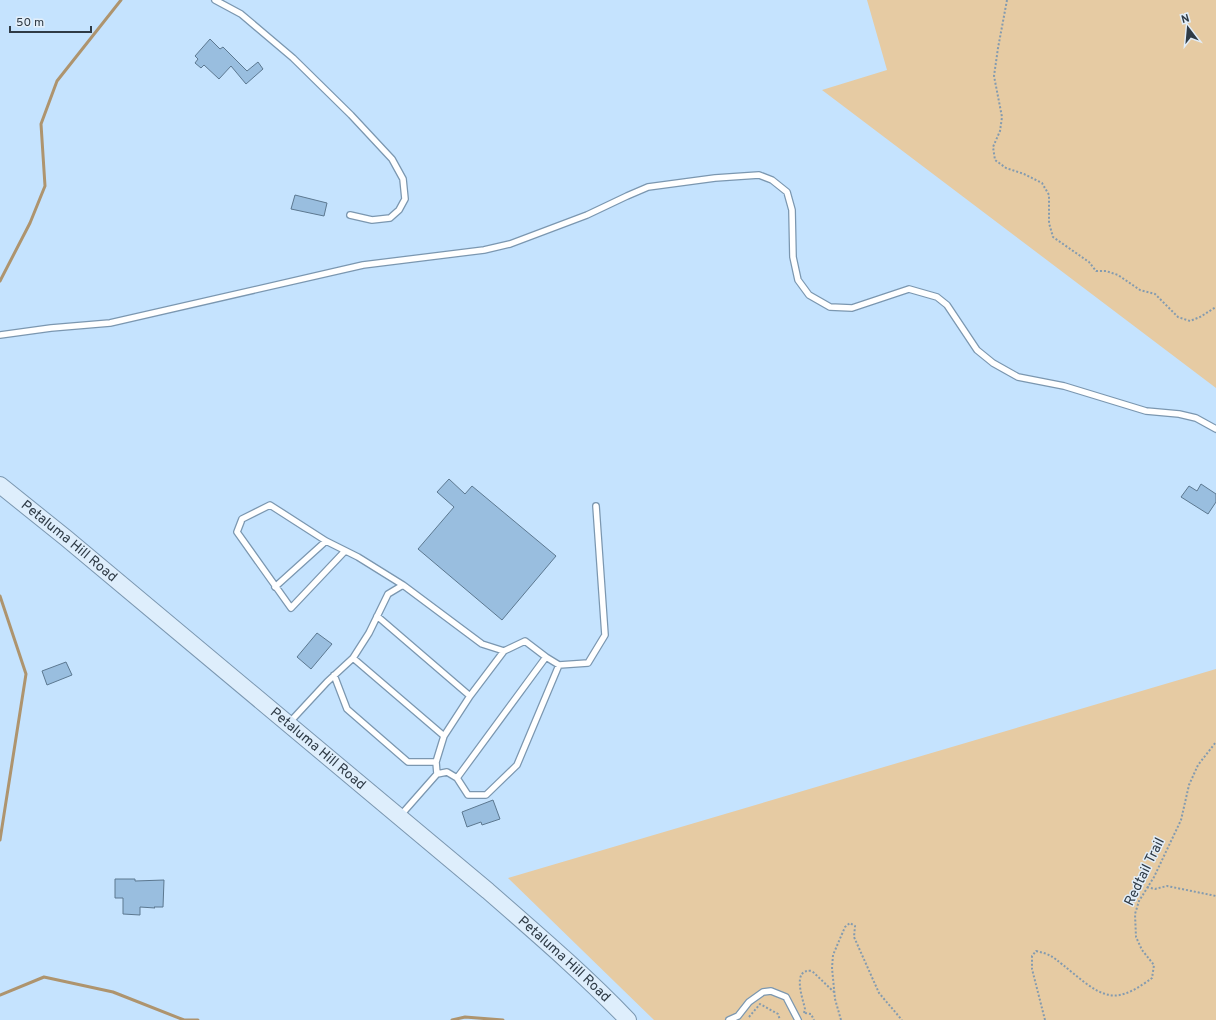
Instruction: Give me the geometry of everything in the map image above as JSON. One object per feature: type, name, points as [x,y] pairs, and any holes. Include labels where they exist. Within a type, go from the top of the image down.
[{"type":"main road","name":"Petaluma Hill Road","points":[[0,485],[289,723],[400,817],[549,944],[603,994],[628,1020]]},
{"type":"lane","points":[[215,0],[241,14],[293,58],[351,115],[392,159],[403,179],[405,199],[399,210],[390,218],[372,220],[350,215]]},
{"type":"lane","points":[[0,334],[110,323],[363,265],[484,250],[510,244],[587,216],[626,196],[648,187],[715,178],[759,175],[772,180],[787,192],[792,210],[793,257],[798,280],[809,295],[830,307],[852,308],[909,289],[937,297],[947,305],[977,350],[992,363],[1018,377],[1064,386],[1146,411],[1179,414],[1196,418],[1216,429]]},
{"type":"lane","points":[[345,551],[291,608],[237,532],[242,519],[270,505],[326,541],[345,551],[403,585],[482,644],[504,651]]},
{"type":"lane","points":[[437,774],[436,762],[444,736],[470,696],[504,651],[525,641],[559,665],[588,664],[605,635],[596,506]]},
{"type":"lane","points":[[275,587],[326,541]]},
{"type":"lane","points":[[289,723],[334,675],[353,658],[369,633],[388,594],[403,585]]},
{"type":"lane","points":[[377,616],[470,696]]},
{"type":"lane","points":[[457,778],[546,657]]},
{"type":"lane","points":[[353,658],[444,736]]},
{"type":"lane","points":[[400,817],[437,774],[447,772],[457,778],[468,795],[486,795],[517,766],[559,665]]},
{"type":"lane","points":[[334,675],[347,709],[408,762],[436,762]]},
{"type":"lane","points":[[729,1020],[738,1016],[749,1002],[763,992],[771,991],[786,997],[798,1020]]},
{"type":"path","points":[[1007,0],[994,76],[1002,117],[1000,132],[993,147],[995,160],[1006,168],[1024,174],[1042,183],[1049,194],[1049,223],[1052,237],[1089,262],[1096,271],[1106,271],[1118,275],[1140,290],[1155,294],[1178,317],[1190,321],[1200,317],[1216,307]]},
{"type":"path","name":"Redtail Trail","points":[[1045,1020],[1032,969],[1032,956],[1036,951],[1048,953],[1094,988],[1110,995],[1122,995],[1141,986],[1152,978],[1154,965],[1142,950],[1136,937],[1135,914],[1139,902],[1154,877],[1181,820],[1188,785],[1198,765],[1216,742]]},
{"type":"path","points":[[1148,887],[1155,889],[1167,886],[1216,896]]},
{"type":"path","points":[[841,1020],[835,993],[832,968],[833,955],[845,927],[850,923],[855,926],[854,937],[879,994],[902,1020]]},
{"type":"path","points":[[814,1020],[811,1014],[804,1013],[806,1009],[799,981],[802,973],[808,970],[812,971],[835,993]]},
{"type":"path","points":[[749,1017],[760,1004],[778,1014],[780,1020]]},
{"type":"shaded area","points":[[867,0],[1216,0],[1216,388],[822,90],[887,70]]},
{"type":"shaded area","points":[[1216,669],[1216,1020],[654,1020],[508,878]]},
{"type":"building","points":[[210,39],[220,49],[223,47],[247,71],[258,62],[263,69],[246,84],[231,66],[219,79],[204,65],[201,68],[195,63],[198,59],[195,56]]},
{"type":"building","points":[[295,195],[327,203],[324,216],[291,209]]},
{"type":"building","points":[[449,479],[465,494],[472,486],[556,556],[502,620],[418,549],[454,507],[437,492]]},
{"type":"building","points":[[1201,484],[1216,494],[1216,502],[1208,514],[1181,497],[1189,486],[1197,491]]},
{"type":"building","points":[[317,633],[332,644],[311,669],[297,657]]},
{"type":"building","points":[[66,662],[72,675],[47,685],[42,671]]},
{"type":"building","points":[[493,800],[500,819],[482,825],[481,822],[467,827],[462,812]]},
{"type":"building","points":[[115,879],[135,879],[135,881],[164,880],[163,907],[140,907],[140,915],[123,914],[123,898],[115,898]]},
{"type":"waterway","points":[[0,281],[30,223],[45,186],[41,124],[57,81],[121,0]]},
{"type":"waterway","points":[[0,596],[26,674],[0,840]]},
{"type":"waterway","points":[[0,995],[44,977],[113,992],[184,1020],[198,1020]]},
{"type":"waterway","points":[[452,1020],[465,1017],[503,1020]]}]
